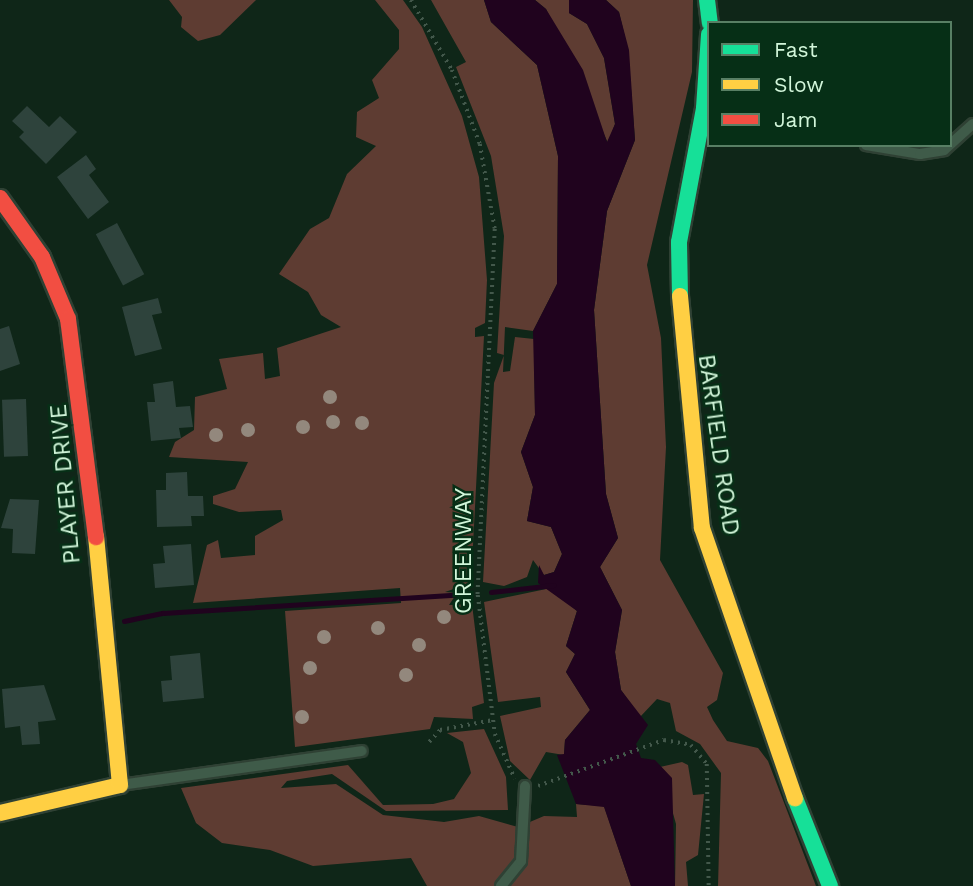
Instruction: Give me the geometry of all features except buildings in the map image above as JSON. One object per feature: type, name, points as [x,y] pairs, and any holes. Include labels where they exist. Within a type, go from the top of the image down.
[{"type":"street","points":[[707,0],[710,21]]},
{"type":"street","name":"BARFIELD ROAD","points":[[707,65],[679,242],[681,351],[702,528],[759,708],[830,886]]},
{"type":"street","name":"PLAYER DRIVE","points":[[0,198],[42,257],[68,319],[82,399],[120,785]]},
{"type":"street","points":[[0,813],[120,785]]},
{"type":"lane","points":[[952,143],[973,124]]},
{"type":"lane","points":[[874,147],[893,152],[944,150],[947,147]]},
{"type":"lane","points":[[120,785],[362,751]]},
{"type":"lane","points":[[501,886],[521,861],[525,786]]},
{"type":"path","name":"GREENWAY","points":[[411,0],[452,70],[475,132],[495,229],[477,543],[493,720],[507,768],[525,786]]},
{"type":"path","points":[[429,742],[440,730],[493,720]]},
{"type":"path","points":[[525,786],[562,780],[644,745],[678,739],[702,754],[709,886]]},
{"type":"shaded area","points":[[169,0],[256,0],[220,35],[198,41],[181,27],[182,17]]},
{"type":"shaded area","points":[[375,0],[403,0],[422,27],[462,116],[479,177],[487,280],[485,323],[475,328],[475,337],[484,336],[471,583],[445,592],[457,593],[449,605],[472,604],[484,703],[472,707],[473,719],[434,717],[430,729],[295,747],[285,611],[401,603],[400,588],[193,603],[207,545],[218,540],[221,558],[255,555],[255,536],[283,520],[281,510],[239,512],[213,504],[213,496],[235,489],[248,462],[169,457],[175,442],[194,430],[195,397],[227,389],[219,359],[263,353],[265,379],[280,376],[277,348],[341,327],[321,315],[308,292],[279,274],[310,229],[329,218],[347,174],[376,146],[356,137],[357,112],[379,98],[372,80],[399,49],[399,30]]},
{"type":"shaded area","points":[[431,0],[484,0],[491,22],[537,65],[558,156],[557,284],[533,331],[505,327],[504,355],[497,353],[504,236],[491,156],[456,67],[466,62]]},
{"type":"shaded area","points":[[484,0],[535,0],[546,9],[583,70],[607,142],[615,124],[604,58],[587,24],[569,13],[569,0],[606,0],[619,12],[629,50],[635,140],[607,211],[594,310],[606,494],[618,538],[600,567],[622,610],[615,652],[621,690],[648,725],[636,744],[641,758],[655,760],[672,778],[675,886],[631,886],[604,807],[576,804],[557,755],[564,754],[565,740],[590,710],[566,672],[575,654],[566,646],[577,611],[538,583],[539,565],[544,575],[554,572],[562,554],[551,527],[527,521],[533,487],[521,452],[535,415],[533,331],[557,284],[558,156],[537,65],[491,22]]},
{"type":"shaded area","points":[[535,0],[569,0],[569,13],[587,24],[604,58],[615,124],[608,143],[546,9]]},
{"type":"shaded area","points":[[606,0],[693,0],[692,72],[647,265],[661,338],[666,447],[660,560],[723,673],[717,700],[707,707],[713,720],[727,741],[758,748],[768,761],[816,886],[718,886],[721,773],[700,744],[676,731],[670,703],[657,699],[640,717],[621,690],[615,652],[622,610],[600,567],[618,538],[606,494],[594,310],[607,211],[635,140],[628,50],[619,12]]},
{"type":"shaded area","points":[[515,337],[534,339],[535,415],[521,452],[533,487],[527,521],[551,527],[562,554],[554,572],[544,575],[533,560],[527,577],[504,586],[483,582],[494,383],[504,356],[503,372],[510,371]]},
{"type":"shaded area","points":[[551,588],[577,611],[566,646],[575,654],[566,672],[590,710],[565,740],[564,755],[546,752],[530,780],[510,761],[500,716],[541,707],[540,697],[498,702],[484,602]]},
{"type":"shaded area","points":[[484,729],[506,777],[508,810],[386,811],[332,774],[287,781],[281,788],[336,784],[383,815],[444,822],[479,816],[518,827],[544,816],[577,817],[576,804],[604,806],[631,886],[427,886],[411,858],[313,866],[270,850],[222,843],[196,823],[181,788],[348,765],[383,805],[433,804],[454,799],[471,773],[463,742],[447,733]]},
{"type":"shaded area","points":[[682,762],[688,765],[693,795],[704,794],[698,855],[686,862],[688,886],[675,886],[676,824],[660,767]]},
{"type":"waterway","points":[[491,592],[554,585]]},
{"type":"waterway","points":[[124,621],[163,613],[466,594]]},
{"type":"traffic: fast","points":[[707,0],[710,21]]},
{"type":"traffic: fast","points":[[680,296],[679,242],[704,108],[707,64]]},
{"type":"traffic: fast","points":[[795,798],[830,886]]},
{"type":"traffic: slow","points":[[680,296],[702,528],[795,798]]},
{"type":"traffic: slow","points":[[0,813],[120,785],[96,537]]},
{"type":"traffic: jam","points":[[0,198],[42,257],[68,319],[96,537]]}]
